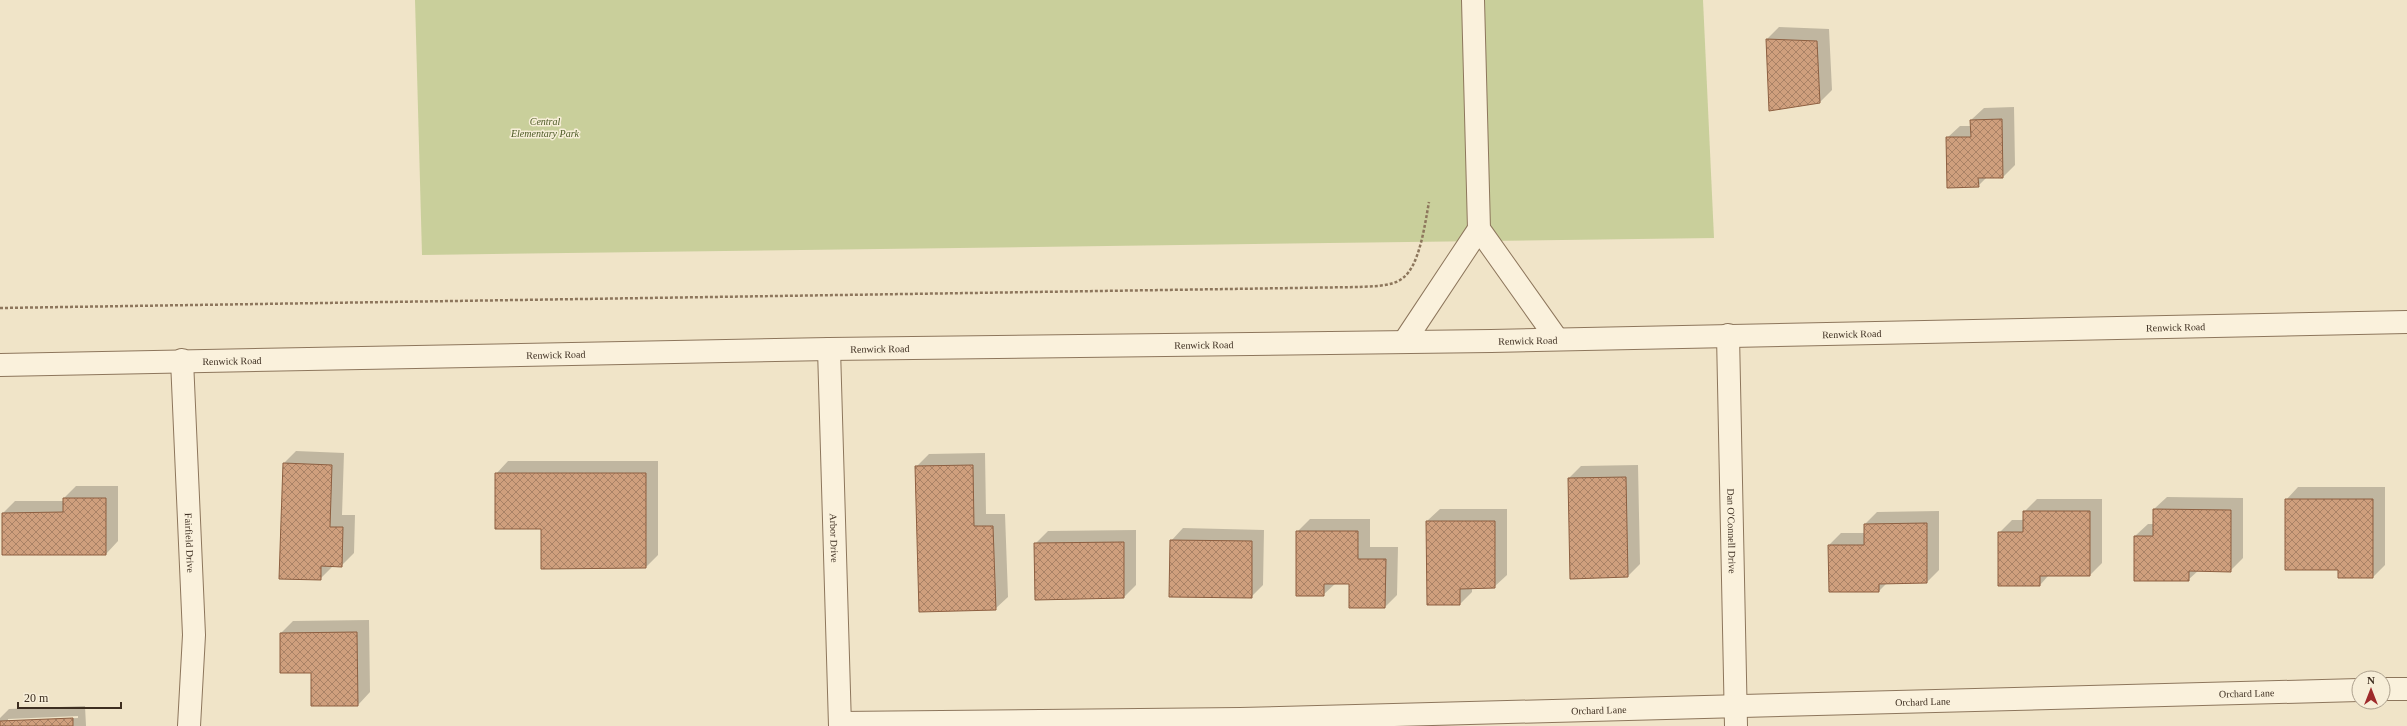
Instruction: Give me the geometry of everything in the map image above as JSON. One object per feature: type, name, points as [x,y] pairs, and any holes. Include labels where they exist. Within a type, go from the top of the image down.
[{"type":"street","points":[[1473,0],[1479,229],[1557,339]]},
{"type":"street","points":[[1404,342],[1479,229]]},
{"type":"street","name":"Renwick Road","points":[[0,365],[182,360],[829,349],[1404,342],[2407,322]]},
{"type":"street","name":"Dan O'Connell Drive","points":[[1728,335],[1736,717]]},
{"type":"street","name":"Arbor Drive","points":[[829,349],[840,724]]},
{"type":"street","name":"Fairfield Drive","points":[[182,360],[194,635],[189,726]]},
{"type":"street","points":[[2391,689],[2407,689]]},
{"type":"street","name":"Orchard Lane","points":[[840,724],[1240,723],[1736,717],[2351,690]]},
{"type":"path","points":[[0,308],[1365,286],[1385,284],[1403,278],[1412,268],[1422,238],[1429,202]]},
{"type":"green space","name":"Central Elementary Park","points":[[415,0],[1703,0],[1714,238],[422,255]]},
{"type":"building","points":[[1766,39],[1817,41],[1820,103],[1769,111]]},
{"type":"building","points":[[2002,119],[2003,178],[1978,178],[1979,187],[1947,188],[1946,137],[1971,137],[1970,120]]},
{"type":"building","points":[[283,463],[332,465],[330,527],[343,527],[342,567],[321,566],[321,580],[279,579]]},
{"type":"building","points":[[973,465],[974,526],[993,526],[996,610],[919,612],[915,466]]},
{"type":"building","points":[[495,473],[646,473],[646,568],[541,569],[541,529],[495,529]]},
{"type":"building","points":[[1626,477],[1628,577],[1570,579],[1568,478]]},
{"type":"building","points":[[63,498],[106,498],[106,555],[2,555],[2,513],[63,512]]},
{"type":"building","points":[[2285,499],[2373,499],[2373,578],[2338,578],[2338,570],[2285,570]]},
{"type":"building","points":[[2153,509],[2231,510],[2231,572],[2189,571],[2189,581],[2134,581],[2134,536],[2153,536]]},
{"type":"building","points":[[2023,511],[2090,511],[2090,576],[2040,576],[2040,586],[1998,586],[1998,532],[2023,532]]},
{"type":"building","points":[[1426,521],[1495,521],[1495,588],[1460,589],[1460,605],[1427,605]]},
{"type":"building","points":[[1927,523],[1927,583],[1879,584],[1879,592],[1829,592],[1828,545],[1864,545],[1864,524]]},
{"type":"building","points":[[1296,531],[1358,531],[1358,559],[1386,559],[1385,608],[1349,608],[1349,584],[1324,584],[1324,596],[1296,596]]},
{"type":"building","points":[[1170,540],[1252,541],[1252,598],[1169,597]]},
{"type":"building","points":[[1124,542],[1124,598],[1035,600],[1034,543]]},
{"type":"building","points":[[357,632],[358,706],[311,706],[311,673],[280,673],[280,633]]},
{"type":"building","points":[[73,718],[73,726],[0,726],[0,721]]}]
